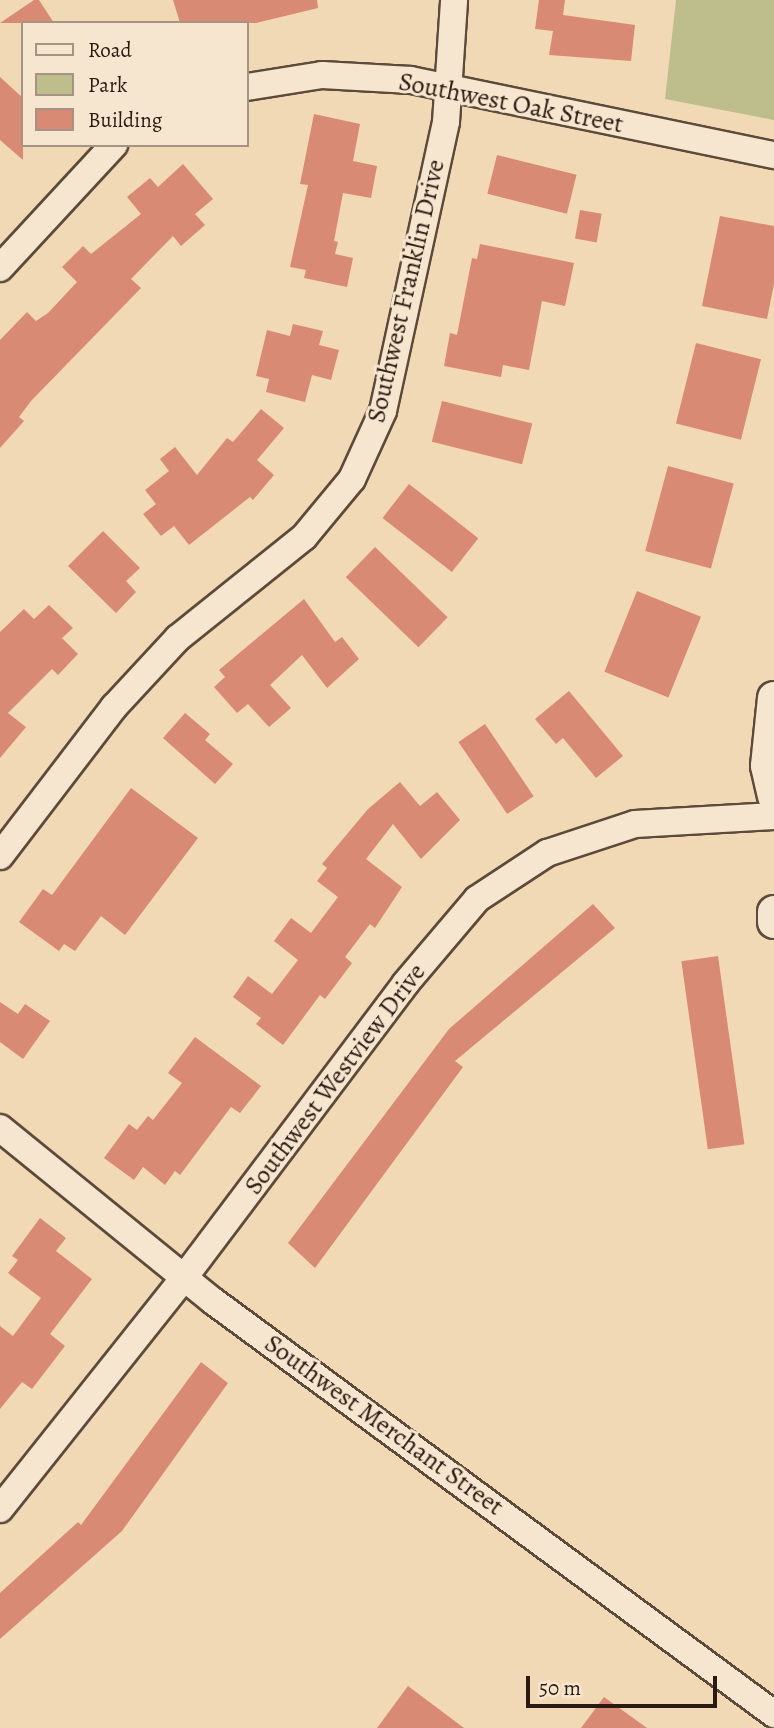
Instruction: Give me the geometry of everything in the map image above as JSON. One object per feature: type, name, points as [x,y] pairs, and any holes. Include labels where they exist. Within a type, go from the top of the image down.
[{"type":"street","name":"Southwest Franklin Drive","points":[[0,856],[114,707],[178,638],[304,537],[352,479],[383,411],[450,87],[454,0]]},
{"type":"street","name":"Southwest Oak Street","points":[[248,87],[322,75],[367,75],[450,87],[774,156]]},
{"type":"street","points":[[0,268],[112,147]]},
{"type":"street","points":[[774,698],[767,766],[774,796]]},
{"type":"street","name":"Southwest Westview Drive","points":[[0,1509],[183,1279],[405,984],[477,899],[547,853],[635,824],[774,816]]},
{"type":"street","points":[[774,912],[774,922]]},
{"type":"street","name":"Southwest Merchant Street","points":[[0,1128],[183,1279],[768,1713]]},
{"type":"green space","points":[[676,0],[774,0],[774,120],[665,99]]},
{"type":"building","points":[[34,0],[39,0],[53,21],[21,21],[0,23]]},
{"type":"building","points":[[173,0],[317,0],[318,8],[256,23],[179,21]]},
{"type":"building","points":[[539,0],[565,0],[563,15],[635,25],[631,61],[549,55],[553,31],[535,29]]},
{"type":"building","points":[[0,77],[21,96],[23,160],[0,140]]},
{"type":"building","points":[[314,114],[360,124],[353,161],[377,166],[371,198],[343,193],[334,241],[338,242],[335,254],[353,258],[347,287],[304,278],[306,270],[290,267],[308,185],[300,184]]},
{"type":"building","points":[[497,155],[577,175],[567,214],[487,194]]},
{"type":"building","points":[[183,164],[213,199],[195,214],[205,225],[181,246],[173,236],[131,279],[141,288],[31,401],[19,417],[24,421],[0,448],[0,340],[27,312],[36,321],[48,313],[77,282],[62,267],[83,246],[91,254],[141,214],[127,197],[150,178],[158,187]]},
{"type":"building","points":[[580,210],[602,214],[597,242],[575,239]]},
{"type":"building","points":[[720,216],[774,226],[774,284],[767,319],[702,306]]},
{"type":"building","points":[[480,244],[574,263],[565,306],[542,301],[529,370],[503,365],[501,377],[444,366],[450,333],[457,335],[472,258],[477,259]]},
{"type":"building","points":[[293,324],[323,331],[319,345],[339,350],[331,380],[312,375],[305,402],[266,392],[269,379],[256,376],[267,330],[290,336]]},
{"type":"building","points":[[696,343],[761,359],[741,440],[676,424]]},
{"type":"building","points":[[442,401],[532,423],[522,464],[432,442]]},
{"type":"building","points":[[261,409],[284,428],[257,460],[274,475],[253,500],[250,497],[189,545],[174,526],[161,536],[143,514],[156,504],[145,490],[169,471],[160,459],[175,447],[197,475],[227,438],[233,442]]},
{"type":"building","points":[[668,466],[734,484],[711,569],[645,551]]},
{"type":"building","points":[[409,484],[478,538],[452,572],[383,518]]},
{"type":"building","points":[[103,531],[140,568],[126,581],[136,592],[116,613],[68,566]]},
{"type":"building","points":[[375,547],[448,617],[418,647],[346,577]]},
{"type":"building","points":[[637,591],[701,617],[668,698],[604,672]]},
{"type":"building","points":[[304,599],[335,642],[342,637],[359,659],[327,688],[302,655],[270,685],[291,708],[269,727],[248,704],[237,713],[214,687],[225,677],[219,670]]},
{"type":"building","points":[[49,605],[73,628],[62,638],[78,654],[58,675],[52,669],[8,713],[26,727],[0,758],[0,632],[24,609],[34,619]]},
{"type":"building","points":[[569,691],[623,756],[596,778],[563,738],[556,744],[535,719]]},
{"type":"building","points":[[185,713],[210,734],[205,740],[233,764],[215,784],[163,738]]},
{"type":"building","points":[[485,724],[534,796],[507,814],[458,742]]},
{"type":"building","points":[[400,782],[420,806],[437,792],[460,820],[421,859],[393,824],[366,859],[402,887],[375,928],[370,924],[345,957],[352,963],[325,999],[320,995],[283,1045],[256,1024],[261,1018],[233,997],[248,976],[272,994],[298,960],[274,941],[291,918],[311,933],[338,897],[317,881],[327,868],[322,864],[368,809]]},
{"type":"building","points":[[131,788],[198,838],[125,935],[101,916],[75,951],[64,944],[59,951],[19,922],[43,889],[52,895]]},
{"type":"building","points":[[593,904],[615,928],[455,1061],[463,1067],[315,1268],[288,1243],[449,1029]]},
{"type":"building","points":[[718,956],[744,1144],[708,1149],[681,961]]},
{"type":"building","points":[[0,1002],[18,1014],[25,1004],[50,1021],[23,1059],[0,1042]]},
{"type":"building","points":[[195,1037],[261,1086],[240,1113],[231,1107],[180,1175],[175,1171],[165,1185],[143,1167],[134,1180],[104,1158],[129,1124],[137,1130],[148,1116],[153,1120],[182,1083],[168,1073]]},
{"type":"building","points":[[40,1218],[66,1238],[56,1251],[92,1279],[50,1334],[65,1346],[32,1389],[22,1382],[0,1409],[0,1326],[13,1336],[41,1298],[8,1273],[18,1260],[12,1256]]},
{"type":"building","points":[[201,1362],[228,1383],[122,1531],[0,1639],[0,1593],[78,1522],[81,1525]]},
{"type":"building","points":[[408,1686],[464,1728],[377,1728]]},
{"type":"building","points":[[604,1697],[647,1728],[581,1728]]}]
